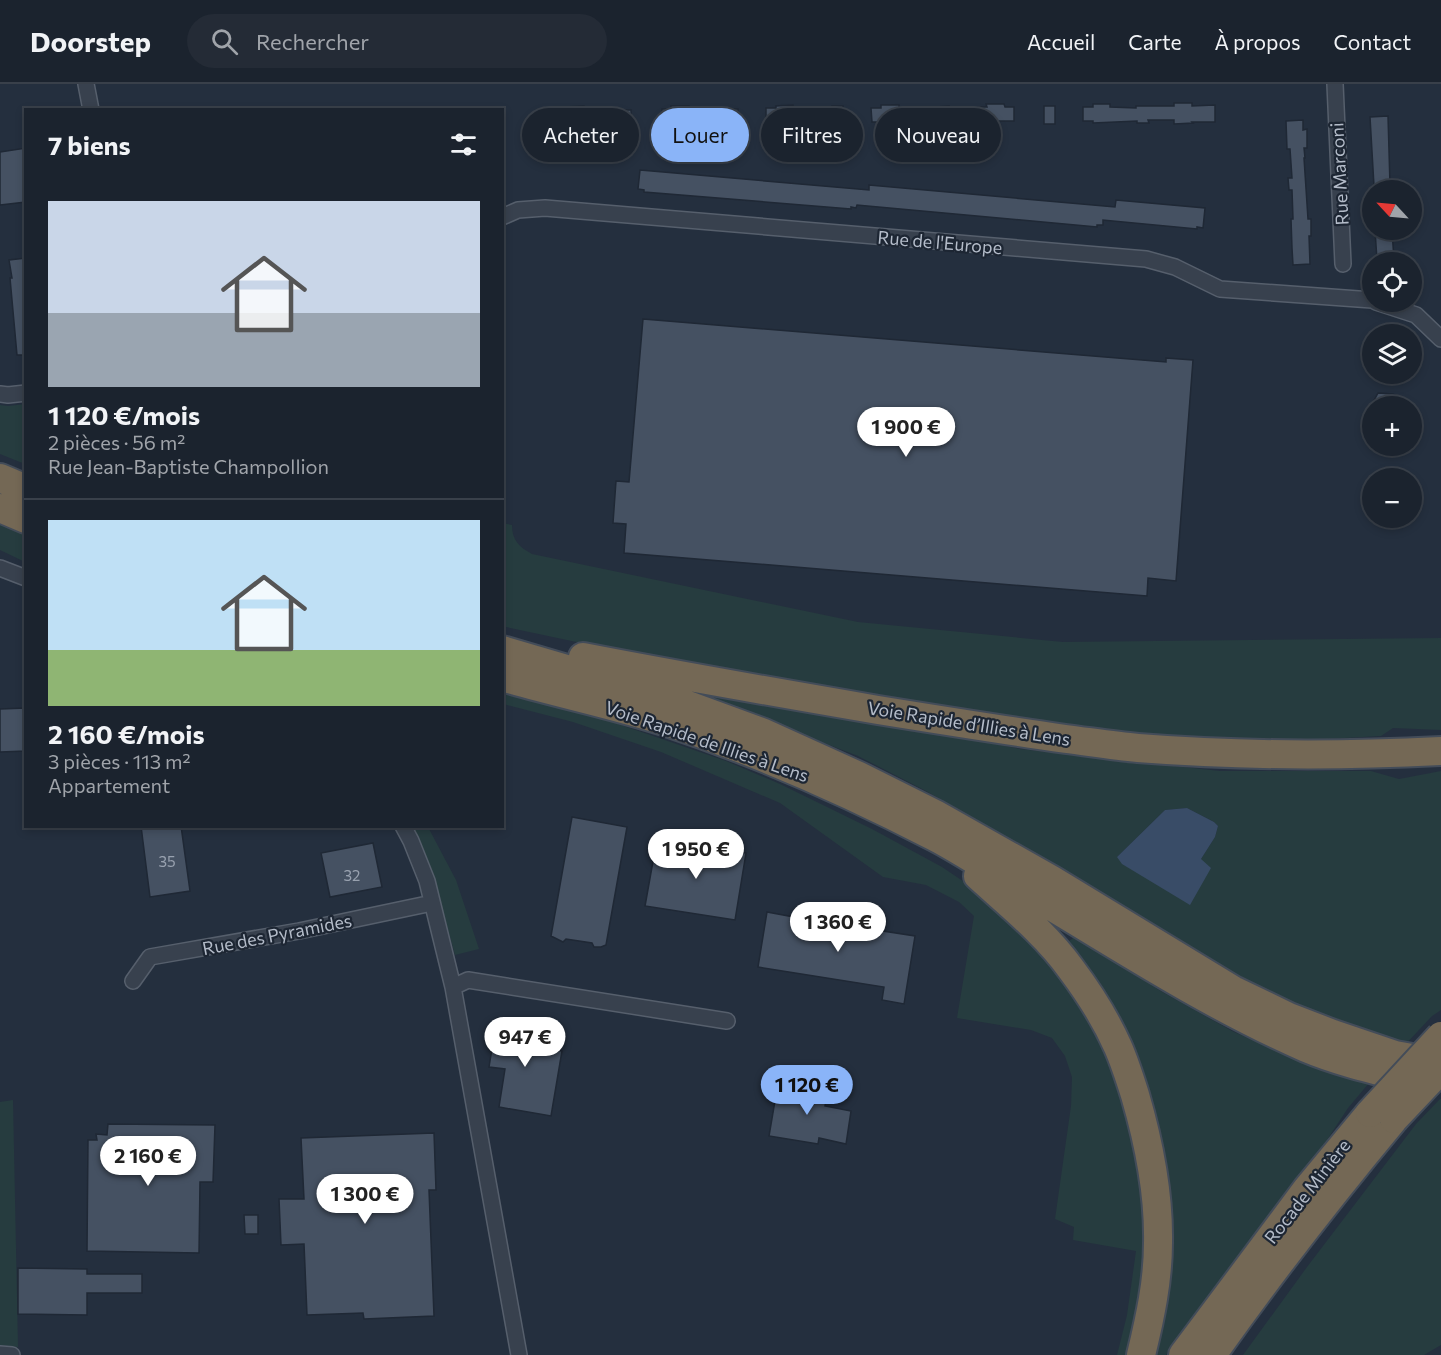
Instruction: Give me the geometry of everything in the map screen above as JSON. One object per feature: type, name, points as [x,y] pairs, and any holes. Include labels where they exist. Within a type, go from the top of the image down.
[{"type":"highway","points":[[0,478],[24,488]]},
{"type":"highway","points":[[0,508],[24,518]]},
{"type":"highway","name":"Voie Rapide d’Illies à Lens","points":[[504,638],[571,654],[736,685],[967,724],[1135,748],[1305,755],[1441,750]]},
{"type":"highway","points":[[504,651],[682,703],[764,733],[859,776],[979,838],[1233,990],[1289,1017],[1333,1034],[1395,1055],[1441,1063]]},
{"type":"highway","name":"Voie Rapide de Illies à Lens","points":[[504,678],[664,722],[748,751],[830,785],[938,838]]},
{"type":"highway","points":[[938,838],[1206,998],[1258,1025],[1309,1049],[1352,1064],[1441,1086]]},
{"type":"highway","points":[[938,838],[1045,939],[1064,960],[1093,1002],[1118,1047],[1129,1075],[1151,1159],[1157,1214],[1158,1243],[1153,1304],[1141,1355]]},
{"type":"highway","name":"Rocade Minière","points":[[1212,1355],[1333,1192],[1382,1116],[1441,1036]]},
{"type":"highway","name":"Rocade Minière","points":[[1184,1355],[1307,1189],[1382,1116],[1441,1069]]},
{"type":"street","points":[[86,84],[92,108]]},
{"type":"street","name":"Rue Marconi","points":[[1335,84],[1343,264]]},
{"type":"street","name":"Rue de l'Europe","points":[[504,216],[518,210],[545,208],[1146,259],[1176,267],[1220,289],[1362,300]]},
{"type":"street","name":"Rue de l'Europe","points":[[1407,312],[1416,315],[1441,339]]},
{"type":"street","points":[[0,394],[24,393]]},
{"type":"street","points":[[0,568],[24,577]]},
{"type":"street","points":[[404,828],[427,881],[453,987],[519,1355]]},
{"type":"street","name":"Rue des Pyramides","points":[[133,981],[150,957],[299,932],[432,903]]},
{"type":"street","points":[[453,987],[468,980],[727,1021]]},
{"type":"street","points":[[0,1354],[12,1355]]},
{"type":"green space","points":[[24,404],[24,464],[0,454],[0,405]]},
{"type":"green space","points":[[0,521],[24,532],[24,562],[0,550]]},
{"type":"green space","points":[[504,523],[512,525],[513,535],[517,542],[532,554],[858,622],[1063,642],[1441,638],[1441,730],[1393,728],[1381,736],[1257,743],[1138,735],[831,689],[633,654],[504,626]]},
{"type":"green space","points":[[504,690],[586,713],[726,761],[780,784],[872,829],[942,867],[988,898],[1075,989],[1111,1054],[1133,1114],[1148,1251],[1130,1355],[1117,1355],[1127,1315],[1136,1251],[1073,1240],[1074,1227],[1055,1219],[1071,1106],[1072,1077],[1065,1056],[1052,1038],[1031,1030],[957,1018],[974,916],[959,902],[926,885],[883,877],[780,803],[661,752],[573,722],[504,704]]},
{"type":"green space","points":[[697,691],[848,716],[1020,749],[1220,771],[1371,771],[1399,779],[1441,771],[1441,1010],[1432,1016],[1403,1047],[1297,1008],[1239,978],[1062,869],[926,791],[858,756],[696,694]],"holes":[[[1187,808],[1218,826],[1215,837],[1201,859],[1117,857],[1165,810]]]},
{"type":"green space","points":[[410,828],[429,828],[456,880],[479,949],[455,955],[434,879]]},
{"type":"green space","points":[[1076,936],[1159,990],[1232,1031],[1297,1060],[1369,1083],[1348,1108],[1327,1140],[1166,1355],[1147,1355],[1159,1162],[1067,953],[1069,941]]},
{"type":"green space","points":[[1440,1099],[1441,1345],[1424,1355],[1243,1355],[1416,1124]]},
{"type":"green space","points":[[13,1100],[18,1347],[0,1345],[0,1102]]},
{"type":"water","points":[[1187,808],[1218,826],[1215,837],[1201,859],[1211,868],[1190,905],[1122,864],[1117,857],[1165,810]]},
{"type":"building","points":[[1174,103],[1192,103],[1192,106],[1215,105],[1215,122],[1174,124],[1174,120],[1148,120],[1149,123],[1083,121],[1083,107],[1093,107],[1093,104],[1136,108],[1136,106],[1174,106]]},
{"type":"building","points":[[986,104],[1004,104],[1005,107],[1014,107],[1014,121],[1001,121],[1001,108],[977,108],[987,107]]},
{"type":"building","points":[[793,105],[793,108],[776,108],[776,106]]},
{"type":"building","points":[[881,105],[899,105],[899,108],[881,108]]},
{"type":"building","points":[[584,106],[584,108],[565,108]]},
{"type":"building","points":[[671,106],[689,106],[689,108],[671,108]]},
{"type":"building","points":[[1044,106],[1055,106],[1055,124],[1044,124]]},
{"type":"building","points":[[871,108],[875,108],[875,122],[872,122]]},
{"type":"building","points":[[1388,116],[1390,180],[1374,180],[1370,117]]},
{"type":"building","points":[[1303,120],[1303,130],[1307,129],[1307,148],[1304,148],[1304,158],[1308,219],[1311,219],[1310,264],[1293,265],[1292,190],[1289,190],[1288,178],[1292,178],[1290,149],[1287,149],[1286,121]]},
{"type":"building","points":[[24,148],[24,202],[0,205],[0,152]]},
{"type":"building","points":[[640,170],[869,190],[869,185],[1115,207],[1116,200],[1205,208],[1203,228],[1103,220],[1103,225],[1097,225],[1097,227],[857,205],[856,208],[851,207],[851,209],[644,192],[638,189]]},
{"type":"building","points":[[1376,240],[1393,240],[1393,252],[1376,252]]},
{"type":"building","points":[[24,258],[24,355],[17,355],[9,260]]},
{"type":"building","points":[[643,319],[1166,362],[1166,358],[1193,360],[1176,581],[1148,578],[1147,596],[624,553],[626,524],[613,523],[616,481],[629,482]]},
{"type":"building","points":[[1378,393],[1397,396],[1376,396]]},
{"type":"building","points":[[24,708],[24,751],[0,752],[0,709]]},
{"type":"building","points":[[572,817],[627,827],[606,945],[601,947],[594,947],[592,943],[566,939],[563,942],[551,936]]},
{"type":"building","points":[[141,828],[181,828],[190,891],[150,897]]},
{"type":"building","points":[[657,839],[746,853],[735,920],[645,906]]},
{"type":"building","points":[[373,843],[382,887],[330,897],[321,853]]},
{"type":"building","points":[[767,912],[805,919],[806,912],[819,914],[818,921],[915,936],[904,1004],[882,1000],[884,987],[758,967]]},
{"type":"building","points":[[497,1018],[539,1025],[535,1046],[562,1051],[551,1116],[499,1107],[505,1069],[489,1067]]},
{"type":"building","points":[[778,1083],[828,1090],[825,1106],[851,1111],[846,1144],[819,1138],[818,1144],[769,1136]]},
{"type":"building","points":[[108,1124],[215,1125],[213,1182],[200,1182],[199,1253],[87,1251],[88,1140],[97,1140],[96,1134],[107,1135]]},
{"type":"building","points":[[434,1133],[436,1190],[429,1190],[434,1316],[364,1319],[363,1313],[307,1315],[304,1244],[281,1245],[279,1199],[304,1199],[301,1138]]},
{"type":"building","points":[[244,1215],[258,1215],[258,1234],[245,1234]]},
{"type":"building","points":[[18,1268],[87,1269],[87,1274],[142,1274],[142,1293],[87,1293],[87,1315],[18,1314]]}]
